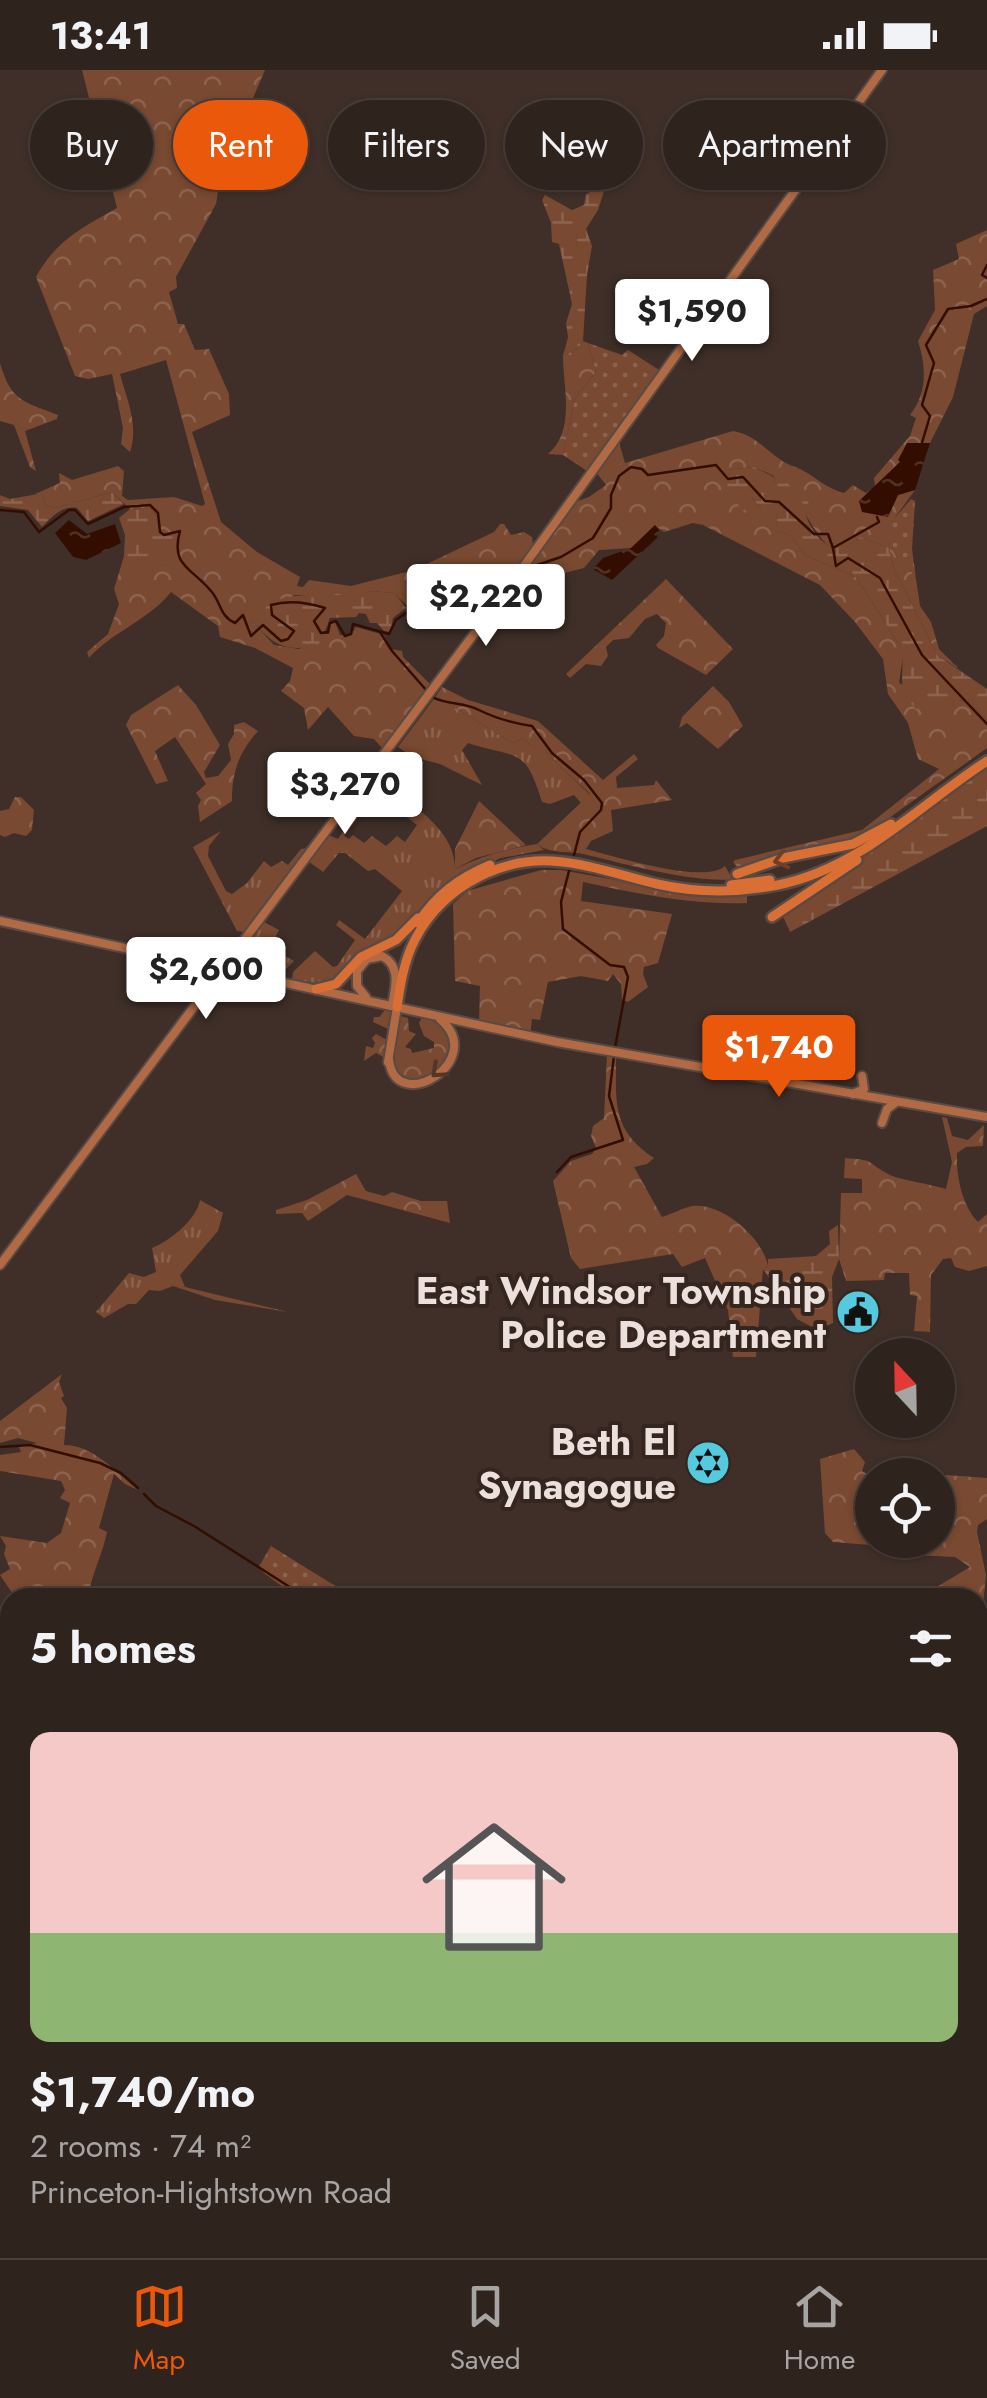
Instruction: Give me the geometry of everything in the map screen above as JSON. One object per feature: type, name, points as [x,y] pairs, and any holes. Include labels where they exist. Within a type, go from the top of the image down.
[{"type":"highway","points":[[772,917],[830,880],[987,757]]},
{"type":"highway","points":[[756,886],[824,864],[862,844],[987,757]]},
{"type":"highway","points":[[316,988],[339,982],[361,957],[396,940],[443,892],[472,872],[505,860],[531,856],[572,858],[679,882],[756,886],[801,879],[840,864],[911,816]]},
{"type":"highway","points":[[394,1007],[404,966],[423,926],[455,891],[494,870],[524,862],[558,862],[678,888],[738,883],[783,858],[842,847],[890,824]]},
{"type":"highway","points":[[396,976],[408,940],[427,909]]},
{"type":"main road","points":[[0,1264],[430,694],[882,70]]},
{"type":"main road","points":[[0,921],[557,1042],[987,1118]]},
{"type":"main road","points":[[209,965],[226,960],[233,953]]},
{"type":"main road","points":[[233,953],[237,971]]},
{"type":"main road","points":[[369,1000],[356,983],[356,971],[364,961],[376,956],[387,958],[396,976],[387,1062],[392,1074],[404,1083],[423,1083],[440,1074],[449,1063],[454,1045],[450,1028],[437,1016]]},
{"type":"main road","points":[[209,965],[214,980]]},
{"type":"main road","points":[[852,1094],[863,1090],[862,1076]]},
{"type":"main road","points":[[882,1123],[887,1109],[902,1103]]},
{"type":"green space","points":[[82,70],[265,70],[252,100],[173,100],[173,190],[218,190],[216,204],[176,277],[177,288],[169,292],[178,324],[184,324],[195,350],[209,349],[229,394],[230,415],[192,432],[221,522],[257,552],[300,577],[297,586],[303,587],[309,580],[351,586],[414,570],[494,532],[500,524],[511,535],[524,532],[532,537],[533,545],[513,576],[500,588],[483,593],[465,621],[435,619],[409,607],[395,593],[371,591],[352,597],[295,595],[251,620],[274,645],[299,649],[320,634],[329,634],[330,624],[335,622],[340,635],[351,635],[356,627],[384,635],[391,649],[402,651],[403,657],[430,684],[382,748],[374,739],[354,736],[328,707],[308,730],[304,708],[281,691],[290,681],[293,668],[255,648],[220,637],[218,626],[171,592],[89,658],[87,652],[108,634],[119,604],[114,589],[124,556],[179,557],[174,545],[176,532],[162,537],[158,518],[150,508],[130,509],[112,492],[55,508],[45,505],[43,494],[35,494],[60,483],[59,473],[72,480],[118,466],[124,471],[122,496],[128,500],[174,497],[205,504],[166,360],[120,374],[133,422],[130,452],[121,444],[123,428],[112,374],[88,379],[75,376],[36,277],[61,244],[117,208],[112,190],[153,190],[153,100],[90,100]]},
{"type":"green space","points":[[604,190],[586,229],[592,246],[583,341],[563,356],[572,304],[559,244],[552,242],[551,223],[542,200],[545,195],[572,210],[584,205],[586,194]]},
{"type":"green space","points":[[987,230],[987,306],[974,314],[953,397],[930,443],[907,443],[901,461],[875,486],[874,478],[910,436],[916,418],[910,415],[924,379],[918,341],[935,310],[933,270],[959,259],[956,244]]},
{"type":"green space","points":[[583,341],[588,343],[596,372],[575,398],[563,455],[548,454],[557,444],[565,421],[563,356]]},
{"type":"green space","points":[[588,343],[622,355],[628,350],[659,370],[587,471],[563,455],[575,398],[596,372]]},
{"type":"green space","points":[[0,363],[9,385],[20,398],[58,415],[57,419],[25,431],[36,471],[30,467],[14,425],[0,421]]},
{"type":"green space","points":[[733,431],[838,491],[844,493],[853,485],[866,493],[872,489],[859,501],[888,516],[898,495],[915,490],[894,519],[916,579],[920,606],[931,622],[939,649],[959,669],[937,655],[894,569],[889,548],[860,537],[850,545],[834,548],[775,483],[774,476],[754,467],[727,470],[760,507],[762,523],[791,536],[805,555],[856,577],[900,646],[903,656],[899,683],[941,701],[968,700],[987,720],[987,748],[861,838],[788,853],[739,869],[735,860],[862,830],[939,769],[918,759],[908,723],[888,694],[883,659],[855,622],[820,585],[693,523],[664,532],[657,527],[631,548],[599,550],[584,568],[564,573],[556,588],[562,600],[522,596],[506,612],[502,607],[572,503],[606,485],[596,472],[619,442],[625,463]]},
{"type":"green space","points":[[754,467],[774,477],[775,483],[787,483],[808,502],[811,510],[806,516],[810,525],[828,545],[843,547],[860,537],[889,548],[894,569],[937,655],[987,689],[987,720],[968,700],[960,700],[948,710],[940,701],[916,709],[902,685],[900,646],[856,577],[805,555],[791,536],[761,523],[760,507],[752,498],[741,510],[723,479],[727,470]]},
{"type":"green space","points":[[112,492],[124,504],[88,521],[77,508],[67,508],[42,527],[28,510],[0,506],[0,495],[10,499],[43,493],[45,505],[55,508]]},
{"type":"green space","points":[[911,499],[915,501],[912,549],[916,579],[909,567],[899,563],[887,538],[894,519]]},
{"type":"green space","points":[[150,508],[158,518],[162,536],[177,531],[177,565],[144,560],[133,566],[132,558],[124,556],[125,535],[119,518],[130,509]]},
{"type":"green space","points":[[666,579],[733,649],[706,675],[658,648],[666,623],[657,614],[645,619],[629,638],[613,640],[606,647],[608,656],[601,666],[586,664],[570,678],[566,674]]},
{"type":"green space","points":[[371,591],[395,593],[406,608],[393,618],[390,632],[359,613],[356,617],[330,618],[319,645],[296,648],[273,641],[250,619],[278,600]]},
{"type":"green space","points":[[178,685],[196,705],[220,745],[204,772],[206,778],[218,776],[231,760],[228,744],[234,725],[244,722],[258,731],[238,763],[232,801],[200,822],[201,800],[196,793],[206,784],[175,737],[155,751],[168,781],[156,784],[126,725],[131,715]]},
{"type":"green space","points":[[713,686],[729,702],[743,726],[718,749],[687,723],[679,728],[682,717]]},
{"type":"green space","points":[[442,687],[468,700],[538,721],[603,780],[634,754],[638,759],[616,777],[617,788],[654,785],[656,780],[672,800],[611,810],[613,831],[591,841],[586,849],[679,871],[714,871],[725,866],[733,880],[676,875],[553,851],[537,844],[590,794],[544,749],[538,751],[523,739],[512,743],[436,696]]},
{"type":"green space","points":[[436,696],[512,743],[523,739],[537,750],[544,749],[590,795],[581,803],[574,795],[550,804],[542,802],[524,763],[509,754],[468,743],[462,750],[482,785],[440,764],[413,757],[398,747]]},
{"type":"green space","points":[[392,755],[414,767],[402,780],[399,792],[444,835],[455,869],[516,848],[537,844],[544,850],[501,858],[458,876],[441,888],[394,937],[334,983],[292,979],[293,972],[315,951],[333,967],[337,966],[355,940],[336,925],[339,920],[365,939],[402,891],[375,869],[368,871],[345,853],[339,853],[323,872],[308,861],[328,835],[338,839],[344,830],[337,821],[364,789],[370,793],[344,836],[349,839],[353,835],[364,843],[372,836],[386,846],[397,836],[405,842],[417,825],[372,791],[369,782],[381,786],[388,779],[380,769]]},
{"type":"green space","points":[[987,768],[987,826],[790,932],[782,914],[814,895],[969,777]]},
{"type":"green space","points":[[15,797],[21,797],[34,810],[32,830],[26,836],[14,833],[5,837],[0,835],[0,811],[9,809]]},
{"type":"green space","points":[[479,801],[526,845],[476,858],[455,869],[455,849]]},
{"type":"green space","points":[[221,831],[209,846],[208,856],[226,891],[232,894],[247,883],[264,861],[271,867],[282,861],[288,865],[301,849],[308,848],[244,932],[237,931],[193,847]]},
{"type":"green space","points":[[541,870],[561,870],[698,895],[747,894],[747,903],[685,900],[583,882],[581,901],[672,914],[658,963],[644,967],[648,987],[628,1002],[622,999],[621,984],[613,974],[608,981],[581,976],[548,982],[540,1020],[532,1019],[530,1037],[479,1023],[480,986],[455,981],[453,904],[467,891]]},
{"type":"green space","points":[[262,921],[279,930],[270,947],[294,961],[279,976],[235,965],[234,960]]},
{"type":"green space","points":[[389,1005],[397,1007],[396,1015],[408,1018],[409,1031],[416,1034],[405,1047],[412,1053],[434,1048],[434,1042],[424,1036],[419,1023],[424,1013],[448,1025],[452,1054],[434,1078],[404,1083],[389,1060],[376,1053],[364,1061],[366,1046],[373,1048],[372,1038],[376,1034],[387,1040],[388,1029],[373,1022]]},
{"type":"green space","points":[[607,1054],[616,1058],[619,1115],[630,1137],[654,1158],[634,1167],[662,1217],[692,1206],[716,1210],[750,1234],[765,1255],[768,1266],[763,1269],[756,1357],[733,1357],[728,1310],[705,1258],[682,1267],[673,1254],[580,1269],[571,1258],[553,1181],[571,1161],[592,1154],[596,1148],[591,1136],[593,1126],[604,1118]]},
{"type":"green space","points":[[942,1117],[947,1118],[952,1136],[968,1140],[984,1125],[983,1146],[966,1147],[957,1153],[957,1162],[968,1208],[978,1222],[987,1214],[987,1266],[969,1271],[955,1267],[951,1258],[943,1259],[931,1275],[930,1332],[914,1331],[917,1296],[910,1295],[909,1273],[885,1273],[884,1280],[846,1281],[839,1259],[841,1193],[862,1193],[862,1179],[844,1178],[845,1158],[867,1161],[894,1177],[946,1189],[952,1162]]},
{"type":"green space","points":[[356,1174],[366,1191],[384,1196],[392,1192],[421,1201],[447,1201],[450,1223],[347,1195],[308,1221],[302,1213],[276,1214],[276,1210],[307,1200]]},
{"type":"green space","points":[[200,1200],[223,1213],[218,1231],[180,1275],[185,1287],[288,1312],[215,1300],[173,1286],[149,1290],[136,1304],[128,1304],[104,1318],[96,1312],[129,1273],[144,1277],[156,1272],[152,1248],[182,1228],[194,1215]]},
{"type":"green space","points":[[838,1225],[839,1259],[832,1277],[833,1323],[816,1329],[797,1319],[763,1269],[768,1266],[768,1259],[816,1256],[830,1244],[829,1231]]},
{"type":"green space","points":[[62,1374],[61,1398],[67,1408],[64,1445],[94,1454],[138,1490],[114,1474],[99,1528],[107,1532],[90,1588],[9,1588],[0,1575],[10,1569],[0,1536],[47,1543],[61,1533],[70,1503],[60,1498],[65,1490],[61,1481],[0,1471],[0,1455],[21,1452],[19,1447],[37,1443],[18,1438],[0,1443],[0,1421]]},
{"type":"green space","points":[[854,1449],[862,1458],[855,1458],[855,1544],[833,1542],[825,1533],[820,1459]]},
{"type":"green space","points":[[955,1476],[987,1478],[987,1519],[978,1525],[977,1532],[986,1575],[985,1588],[935,1588],[970,1567],[955,1557]]},
{"type":"green space","points":[[271,1546],[339,1588],[285,1588],[258,1568]]},
{"type":"water","points":[[907,443],[930,443],[915,490],[898,495],[888,517],[862,512],[859,501],[900,462]]},
{"type":"water","points":[[69,520],[87,534],[115,524],[121,543],[86,560],[73,557],[55,533]]},
{"type":"water","points":[[655,525],[659,530],[657,538],[612,580],[593,569],[603,558],[631,548]]},
{"type":"waterway","points":[[987,265],[982,275],[987,278]]},
{"type":"waterway","points":[[921,446],[930,416],[922,405],[934,363],[926,345],[948,309],[987,299]]},
{"type":"waterway","points":[[515,584],[528,568],[561,557],[593,538],[611,508],[611,495],[619,476],[631,467],[648,475],[716,465],[728,479],[743,477],[765,501],[779,502],[814,534],[828,534],[833,548],[879,522],[877,517]]},
{"type":"waterway","points":[[0,510],[24,512],[39,532],[69,510],[75,510],[88,524],[124,507],[150,505],[158,513],[160,532],[164,535],[180,531],[180,559],[211,591],[226,617],[235,623],[243,615],[251,636],[263,625],[281,641],[294,631],[272,615],[271,605],[299,603],[325,608],[314,621],[321,633],[328,632],[330,623],[336,621],[345,636],[351,634],[353,624],[389,634],[396,620],[406,613],[451,624],[465,623],[467,618],[457,610],[472,603],[475,586],[492,589],[509,579]]},
{"type":"waterway","points":[[833,548],[836,566],[848,558],[880,578],[922,655],[987,724]]},
{"type":"waterway","points":[[380,632],[427,691]]},
{"type":"waterway","points":[[432,697],[532,726],[552,753],[584,780],[602,803],[601,810],[580,832],[574,855]]},
{"type":"waterway","points":[[570,867],[561,902],[563,929],[610,965],[624,967],[628,977],[615,1048]]},
{"type":"waterway","points":[[557,1172],[571,1157],[623,1140],[609,1096],[614,1056]]},
{"type":"waterway","points":[[0,1447],[30,1445],[100,1463],[121,1473],[138,1488]]},
{"type":"waterway","points":[[144,1494],[156,1506],[291,1588]]},
{"type":"place","name":"East Windsor Township Police Department","points":[[858,1312]]},
{"type":"place","name":"Beth El Synagogue","points":[[708,1463]]}]
